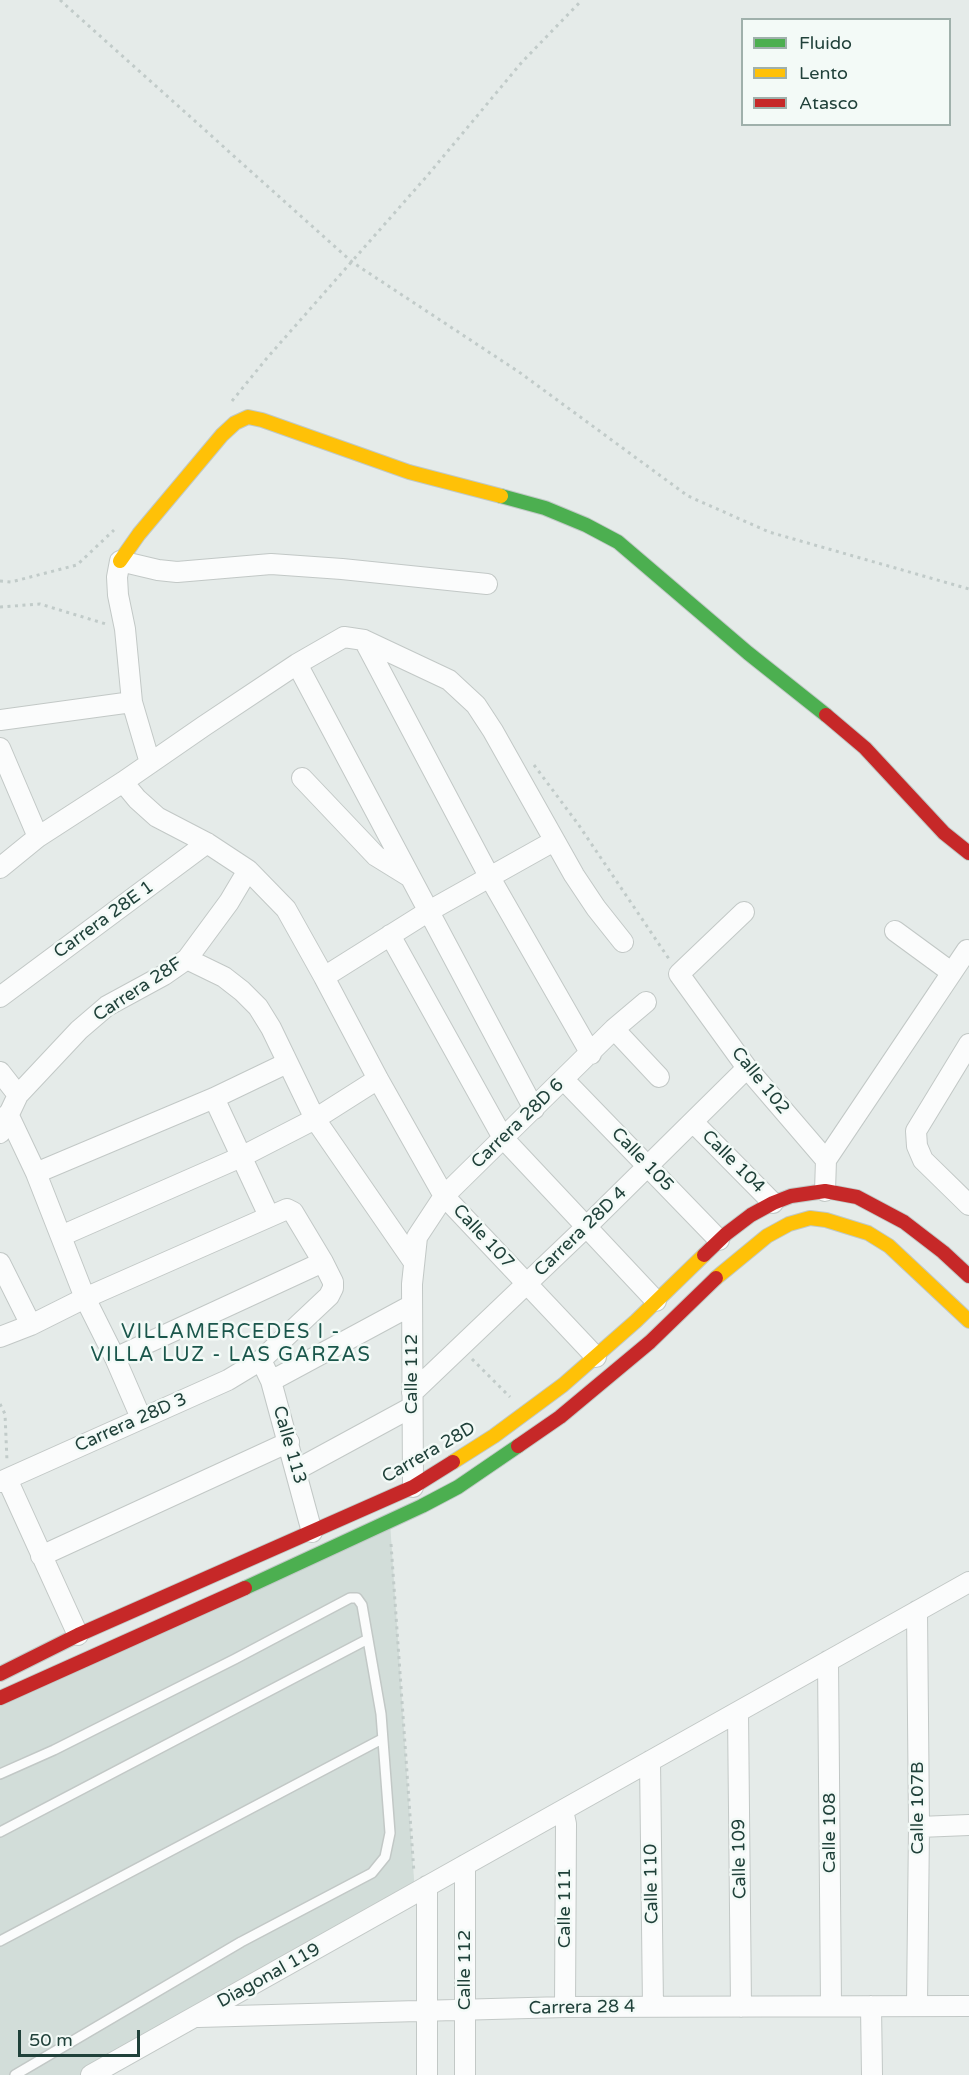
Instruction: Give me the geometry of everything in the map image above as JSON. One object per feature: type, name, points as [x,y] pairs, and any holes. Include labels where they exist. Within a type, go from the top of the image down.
[{"type":"street","points":[[150,763],[132,702],[125,629],[118,595],[117,577],[120,561],[139,534],[222,435],[235,423],[248,417],[409,472],[545,508],[586,525],[618,542],[748,653],[804,696],[865,748],[944,833],[969,853]]},
{"type":"street","points":[[120,561],[177,572],[271,564],[487,584]]},
{"type":"street","points":[[0,868],[38,837],[297,664],[345,637],[364,640],[449,680],[477,705],[554,841],[596,908],[623,942]]},
{"type":"street","points":[[364,640],[489,876],[591,1054]]},
{"type":"street","points":[[297,664],[534,1109]]},
{"type":"street","points":[[0,720],[132,702]]},
{"type":"street","points":[[0,748],[38,837]]},
{"type":"street","points":[[302,778],[376,856],[411,878]]},
{"type":"street","name":"Calle 107","points":[[123,782],[137,799],[157,817],[207,843],[248,870],[286,909],[444,1196],[596,1357]]},
{"type":"street","points":[[324,977],[429,911],[554,841]]},
{"type":"street","name":"Carrera 28E 1","points":[[0,997],[207,843]]},
{"type":"street","name":"Carrera 28F","points":[[0,1133],[18,1095],[79,1030],[107,1006],[164,975],[187,959],[229,902],[248,870]]},
{"type":"street","points":[[679,974],[744,912]]},
{"type":"street","points":[[895,931],[951,972]]},
{"type":"street","points":[[390,935],[502,1138],[656,1301]]},
{"type":"street","points":[[825,1191],[826,1160],[967,950]]},
{"type":"street","points":[[187,959],[224,977],[258,1007],[271,1028],[315,1119],[413,1262]]},
{"type":"street","name":"Calle 102","points":[[679,974],[747,1068],[826,1160]]},
{"type":"street","name":"Carrera 28D 6","points":[[413,1262],[417,1237],[444,1196],[614,1029],[646,1002]]},
{"type":"street","points":[[614,1029],[659,1077]]},
{"type":"street","points":[[969,1044],[916,1131],[917,1146],[923,1160],[969,1204]]},
{"type":"street","points":[[36,1173],[214,1098],[287,1063]]},
{"type":"street","name":"Carrera 28D 4","points":[[296,1470],[412,1400],[460,1347],[747,1068]]},
{"type":"street","points":[[0,1072],[18,1095]]},
{"type":"street","points":[[61,1236],[241,1157],[315,1119],[378,1079]]},
{"type":"street","name":"Calle 105","points":[[564,1080],[719,1240]]},
{"type":"street","points":[[214,1098],[269,1216]]},
{"type":"street","points":[[8,1114],[36,1173],[85,1298],[115,1358],[141,1418]]},
{"type":"street","name":"Calle 104","points":[[693,1122],[772,1203]]},
{"type":"street","name":"Carrera 28D","points":[[1,1669],[413,1487],[525,1414],[596,1357],[719,1240],[751,1215],[772,1203],[791,1196],[825,1191],[857,1197],[904,1222],[943,1252],[969,1276]]},
{"type":"street","points":[[0,1337],[269,1216],[290,1209],[323,1262],[333,1282],[333,1288],[329,1296],[261,1360]]},
{"type":"street","points":[[0,1698],[390,1521],[458,1487],[560,1417],[650,1342],[726,1268],[767,1236],[789,1224],[810,1218],[826,1220],[868,1233],[889,1246],[969,1321]]},
{"type":"street","points":[[115,1358],[323,1262]]},
{"type":"street","name":"Calle 112","points":[[413,1262],[413,1487]]},
{"type":"street","points":[[0,1263],[31,1325]]},
{"type":"street","points":[[271,1381],[412,1305]]},
{"type":"street","name":"Calle 113","points":[[261,1360],[271,1381],[312,1532]]},
{"type":"street","name":"Carrera 28D 3","points":[[4,1480],[228,1380],[261,1360]]},
{"type":"street","points":[[41,1556],[289,1442]]},
{"type":"street","points":[[4,1480],[78,1635]]},
{"type":"street","name":"Diagonal 119","points":[[92,2075],[969,1582]]},
{"type":"street","name":"Calle 107B","points":[[917,2006],[918,1611]]},
{"type":"street","name":"Calle 108","points":[[828,1660],[831,2005]]},
{"type":"street","name":"Calle 109","points":[[738,1712],[741,2007]]},
{"type":"street","name":"Calle 110","points":[[650,1761],[653,2007]]},
{"type":"street","name":"Calle 111","points":[[563,1810],[566,1824],[565,2007]]},
{"type":"street","points":[[919,1827],[969,1825]]},
{"type":"street","name":"Calle 112","points":[[465,1865],[465,2075]]},
{"type":"street","points":[[421,1890],[427,2011],[427,2075]]},
{"type":"street","points":[[871,2006],[872,2075]]},
{"type":"street","name":"Carrera 28 4","points":[[195,2017],[565,2007],[969,2006]]},
{"type":"lane","points":[[0,1774],[54,1750],[235,1659],[350,1598],[357,1599],[362,1605],[381,1714],[390,1833],[386,1857],[372,1873],[241,1942],[15,2075]]},
{"type":"lane","points":[[0,1832],[368,1639]]},
{"type":"lane","points":[[0,1941],[382,1739]]},
{"type":"path","points":[[60,0],[352,262],[519,372],[688,496],[769,532],[969,589]]},
{"type":"path","points":[[229,404],[522,63],[582,0]]},
{"type":"path","points":[[0,581],[11,582],[77,565],[120,524]]},
{"type":"path","points":[[0,607],[40,604],[125,629]]},
{"type":"path","points":[[529,758],[578,824],[679,974]]},
{"type":"path","points":[[460,1347],[525,1414]]},
{"type":"path","points":[[0,1404],[5,1414],[4,1480]]},
{"type":"path","points":[[390,1521],[421,1890]]},
{"type":"shaded area","points":[[390,1522],[415,1894],[91,2075],[0,2075],[0,1698]]},
{"type":"traffic: fast","points":[[501,496],[545,508],[586,525],[618,542],[748,653],[826,715]]},
{"type":"traffic: fast","points":[[245,1588],[422,1506],[458,1487],[518,1446]]},
{"type":"traffic: slow","points":[[120,561],[139,534],[222,435],[235,423],[248,417],[409,472],[501,496]]},
{"type":"traffic: slow","points":[[716,1278],[767,1236],[789,1224],[810,1218],[826,1220],[868,1233],[889,1246],[969,1321]]},
{"type":"traffic: slow","points":[[453,1462],[494,1436],[563,1385],[636,1321],[704,1255]]},
{"type":"traffic: jam","points":[[826,715],[865,748],[944,833],[969,853]]},
{"type":"traffic: jam","points":[[704,1255],[751,1215],[773,1203],[791,1196],[825,1191],[857,1197],[904,1222],[943,1252],[969,1276]]},
{"type":"traffic: jam","points":[[518,1446],[560,1417],[650,1342],[716,1278]]},
{"type":"traffic: jam","points":[[0,1674],[78,1635],[413,1487],[453,1462]]},
{"type":"traffic: jam","points":[[0,1698],[245,1588]]},
{"type":"district","name":"VILLAMERCEDES I - VILLA LUZ - LAS GARZAS","points":[[231,1344]]}]
